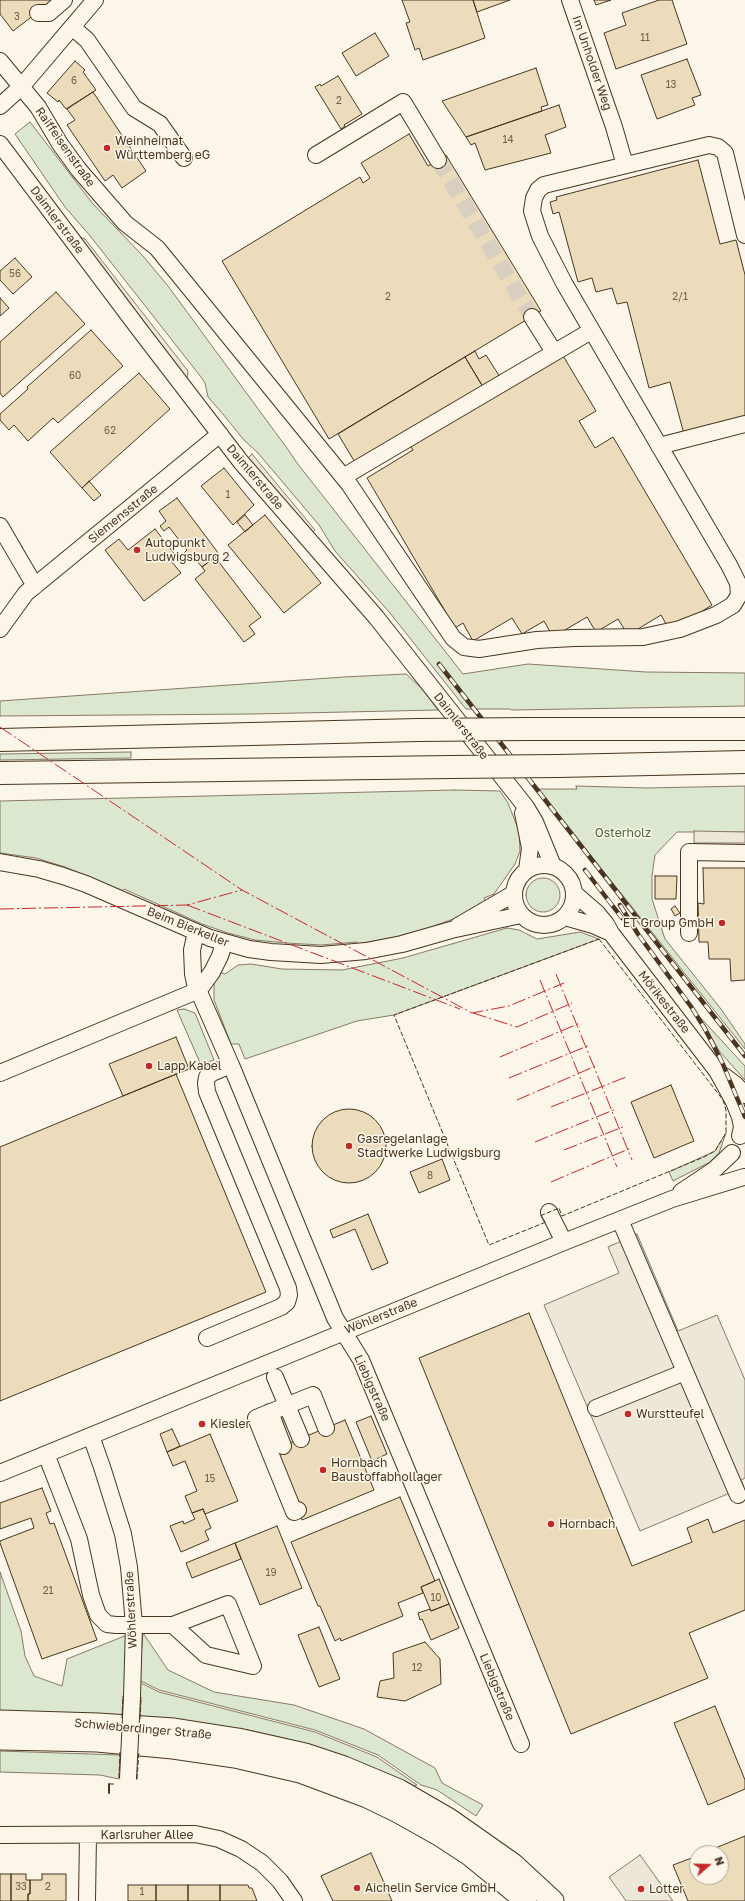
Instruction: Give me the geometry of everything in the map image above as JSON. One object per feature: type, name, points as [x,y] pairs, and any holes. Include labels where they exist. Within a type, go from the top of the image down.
[{"type":"highway","points":[[0,740],[418,730],[745,729]]},
{"type":"highway","points":[[0,773],[558,766],[745,762]]},
{"type":"main road","name":"Schwieberdinger Straße","points":[[0,1721],[98,1724],[174,1729],[238,1739],[305,1754],[344,1767],[399,1790],[449,1819],[513,1864],[553,1901]]},
{"type":"main road","name":"Schwieberdinger Straße","points":[[0,1739],[96,1741],[173,1748],[235,1757],[300,1772],[367,1797],[432,1831],[471,1856],[526,1901]]},
{"type":"street","points":[[38,13],[49,13],[64,0]]},
{"type":"street","points":[[0,106],[21,87],[95,0]]},
{"type":"street","name":"Im Unholder Weg","points":[[570,0],[614,127],[625,165]]},
{"type":"street","points":[[72,27],[87,40],[134,108],[160,124],[184,158]]},
{"type":"street","name":"Raiffeisenstraße","points":[[0,61],[38,107],[60,144],[79,170],[125,223],[157,248],[343,476],[453,638],[464,647],[479,649],[537,640],[643,637],[680,629],[716,615],[732,605],[739,595],[738,583],[659,446]]},
{"type":"street","points":[[316,155],[403,102],[438,160]]},
{"type":"street","name":"Daimlerstraße","points":[[0,144],[220,434],[299,530],[376,617],[520,800],[535,822],[553,866]]},
{"type":"street","points":[[745,235],[725,153],[718,148],[709,145],[544,185],[538,190],[534,198],[532,212],[540,236],[564,284],[659,446],[745,424]]},
{"type":"street","points":[[532,317],[554,352]]},
{"type":"street","points":[[343,476],[591,331]]},
{"type":"street","name":"Siemensstraße","points":[[0,629],[31,590],[220,434]]},
{"type":"street","points":[[0,526],[31,590]]},
{"type":"street","name":"Daimlerstraße","points":[[520,800],[529,837],[527,870]]},
{"type":"street","points":[[689,933],[689,852],[745,852]]},
{"type":"street","name":"Beim Bierkeller","points":[[0,862],[39,869],[86,884],[224,943],[276,953],[321,956],[341,955],[387,948],[452,930],[521,915]]},
{"type":"street","points":[[544,865],[553,866],[565,874],[573,886],[574,902],[565,917],[557,922],[548,925],[538,925],[529,922],[517,909],[514,894],[517,880],[527,870],[544,865]]},
{"type":"street","name":"Mörikestraße","points":[[574,893],[597,913],[717,1071],[734,1102],[742,1127],[742,1134],[734,1144],[732,1153]]},
{"type":"street","name":"Beim Bierkeller","points":[[452,930],[514,894]]},
{"type":"street","name":"Mörikestraße","points":[[565,917],[593,925],[611,933]]},
{"type":"street","name":"Liebigstraße","points":[[196,932],[192,950],[192,962],[193,974],[199,990],[335,1318],[361,1360],[521,1744]]},
{"type":"street","points":[[0,1073],[199,990],[212,972],[224,943]]},
{"type":"street","points":[[207,1338],[281,1307],[287,1302],[289,1295],[288,1288],[207,1092],[207,1077],[231,1065]]},
{"type":"street","name":"Mörikestraße","points":[[717,1071],[736,1085],[745,1095]]},
{"type":"street","points":[[732,1153],[735,1166],[744,1178]]},
{"type":"street","name":"Wöhlerstraße","points":[[672,1199],[714,1170],[732,1153]]},
{"type":"street","name":"Wöhlerstraße","points":[[0,1473],[344,1331],[672,1199],[744,1178]]},
{"type":"street","points":[[549,1212],[564,1242]]},
{"type":"street","points":[[620,1220],[738,1495]]},
{"type":"street","points":[[596,1408],[685,1372]]},
{"type":"street","points":[[275,1376],[300,1438]]},
{"type":"street","points":[[298,1510],[294,1512],[256,1418],[313,1395],[326,1428]]},
{"type":"street","points":[[270,1412],[283,1446]]},
{"type":"street","name":"Wöhlerstraße","points":[[91,1436],[123,1534],[130,1567],[134,1625],[132,1697],[125,1780]]},
{"type":"street","points":[[46,1454],[79,1540],[91,1595],[98,1615],[107,1624],[173,1625],[228,1604],[253,1666],[206,1655],[173,1625]]},
{"type":"street","name":"Karlsruher Allee","points":[[0,1835],[194,1834],[219,1839],[241,1849],[262,1863],[280,1881],[294,1901]]},
{"type":"street","points":[[87,1901],[88,1835]]},
{"type":"green space","points":[[30,122],[93,204],[143,256],[168,286],[297,463],[463,674],[528,664],[646,672],[745,673],[745,706],[512,710],[466,709],[390,613],[335,551],[319,525],[208,397],[205,383],[201,377],[91,237],[65,207],[15,134]]},
{"type":"green space","points":[[406,674],[422,689],[438,710],[253,714],[0,716],[0,701]]},
{"type":"green space","points":[[131,752],[131,758],[0,760],[0,754]]},
{"type":"green space","name":"Osterholz","points":[[576,786],[647,788],[745,786],[745,832],[677,832],[655,855],[652,876],[652,899],[665,939],[721,1009],[745,1044],[745,1049],[538,789],[577,789]]},
{"type":"green space","points":[[455,790],[500,791],[508,803],[519,831],[520,851],[515,864],[494,894],[484,898],[486,905],[459,917],[425,929],[395,937],[358,944],[357,942],[321,945],[255,940],[202,924],[124,889],[122,891],[65,867],[36,858],[0,853],[0,801]]},
{"type":"green space","points":[[543,878],[555,883],[560,895],[555,907],[543,912],[531,907],[526,895],[531,883]]},
{"type":"green space","points":[[507,928],[519,930],[537,939],[580,932],[599,939],[394,1015],[357,1021],[245,1059],[239,1044],[231,1044],[214,1000],[214,982],[219,972],[225,974],[238,965],[251,964],[282,969],[342,970],[403,958]]},
{"type":"green space","points":[[184,1009],[195,1013],[214,1060],[201,1065],[177,1010]]},
{"type":"green space","points":[[699,1016],[745,1066],[745,1080],[720,1052]]},
{"type":"green space","points":[[726,1133],[719,1153],[710,1162],[673,1181],[669,1172],[715,1151]]},
{"type":"green space","points":[[0,1572],[21,1631],[25,1656],[34,1676],[62,1686],[67,1659],[127,1635],[127,1697],[123,1697],[122,1716],[0,1711]]},
{"type":"green space","points":[[143,1633],[168,1670],[214,1692],[294,1705],[364,1729],[435,1768],[442,1783],[483,1805],[476,1816],[437,1790],[421,1785],[378,1755],[315,1730],[159,1690],[139,1680]]},
{"type":"green space","points":[[139,1682],[159,1692],[315,1732],[377,1757],[417,1785],[408,1787],[354,1760],[288,1739],[248,1730],[199,1723],[140,1718],[141,1698],[138,1697]]},
{"type":"green space","points":[[0,1751],[120,1755],[119,1779],[100,1775],[0,1772]]},
{"type":"shaded area","points":[[77,236],[85,239],[188,371],[187,379]]},
{"type":"shaded area","points":[[252,454],[315,530],[312,533],[248,458]]},
{"type":"shaded area","points":[[694,831],[745,832],[745,843],[694,843]]},
{"type":"shaded area","name":"Hornbach","points":[[637,1234],[678,1331],[717,1315],[745,1380],[745,1478],[741,1480],[744,1487],[640,1531],[544,1305],[619,1273],[608,1247]]},
{"type":"shaded area","name":"Lotter","points":[[640,1855],[673,1901],[626,1901],[609,1877]]},
{"type":"building","points":[[0,0],[54,0],[13,31],[0,14]]},
{"type":"building","points":[[402,0],[473,0],[485,38],[423,60],[419,48],[415,50],[406,23],[410,22]]},
{"type":"building","points":[[473,0],[510,0],[477,12]]},
{"type":"building","points":[[594,0],[611,0],[596,5]]},
{"type":"building","points":[[659,0],[672,0],[687,44],[616,69],[604,33],[626,25],[622,13]]},
{"type":"building","points":[[375,33],[389,56],[356,76],[342,53]]},
{"type":"building","points":[[687,59],[701,95],[692,98],[695,105],[657,119],[641,75]]},
{"type":"building","points":[[75,61],[85,70],[83,72],[96,90],[66,109],[59,100],[58,102],[47,93]]},
{"type":"building","points":[[536,68],[548,105],[541,107],[542,111],[466,137],[442,101]]},
{"type":"building","points":[[338,76],[362,114],[344,125],[345,126],[341,129],[315,87],[320,84],[321,86]]},
{"type":"building","name":"Weinheimat Württemberg eG","points":[[93,92],[146,171],[122,188],[113,175],[105,181],[67,125],[75,120],[67,109]]},
{"type":"building","points":[[559,105],[566,127],[545,135],[551,153],[485,170],[475,143],[471,145],[466,137]]},
{"type":"building","points":[[409,134],[428,166],[446,155],[541,311],[329,439],[222,261],[360,177],[363,183],[370,178],[361,163]]},
{"type":"building","points":[[698,160],[720,244],[736,240],[745,275],[745,418],[684,434],[670,382],[649,388],[627,302],[617,304],[612,288],[596,292],[592,278],[578,282],[559,212],[553,214],[550,202],[557,200],[556,197]]},
{"type":"building","points":[[15,258],[32,277],[13,294],[0,280],[0,271]]},
{"type":"building","points":[[56,292],[85,324],[3,397],[0,393],[0,342]]},
{"type":"building","points":[[0,298],[9,308],[0,316]]},
{"type":"building","points":[[91,330],[123,366],[58,423],[53,418],[28,441],[14,425],[9,430],[0,420],[0,414],[28,389],[27,387]]},
{"type":"building","points":[[475,351],[479,359],[486,355],[500,377],[483,387],[465,357]]},
{"type":"building","points":[[562,354],[596,411],[579,421],[595,448],[613,437],[712,605],[670,631],[661,615],[628,635],[618,619],[596,632],[587,617],[553,637],[544,621],[522,634],[512,618],[473,641],[463,623],[455,628],[367,478],[413,450],[409,444]]},
{"type":"building","points":[[465,357],[483,387],[356,464],[338,434]]},
{"type":"building","points":[[139,373],[170,409],[82,488],[50,452]]},
{"type":"building","points":[[224,468],[254,505],[233,525],[201,486]]},
{"type":"building","points":[[89,481],[101,495],[94,501],[82,488]]},
{"type":"building","points":[[177,498],[219,554],[202,567],[192,555],[186,559],[183,554],[187,550],[169,527],[164,531],[160,526],[166,521],[159,511]]},
{"type":"building","points":[[245,515],[253,525],[245,532],[237,522]]},
{"type":"building","points":[[265,515],[321,583],[284,613],[228,545]]},
{"type":"building","points":[[155,529],[177,557],[171,561],[181,573],[144,601],[105,550],[119,539],[128,550]]},
{"type":"building","points":[[215,557],[261,617],[249,626],[255,634],[244,642],[195,579],[205,571],[202,567]]},
{"type":"building","name":"ET Group GmbH","points":[[703,868],[745,868],[745,980],[731,981],[730,959],[709,959],[708,942],[699,942],[698,903],[704,904]]},
{"type":"building","points":[[655,876],[677,876],[676,899],[655,899]]},
{"type":"building","points":[[675,906],[680,913],[675,916],[671,909]]},
{"type":"building","name":"Lapp Kabel","points":[[176,1037],[189,1069],[123,1096],[109,1064]]},
{"type":"building","points":[[176,1074],[266,1292],[0,1401],[0,1147]]},
{"type":"building","points":[[671,1085],[694,1141],[654,1158],[631,1102]]},
{"type":"building","name":"Gasregelanlage Stadtwerke Ludwigsburg","points":[[349,1109],[363,1112],[375,1120],[383,1132],[386,1146],[383,1160],[375,1172],[363,1180],[349,1183],[335,1180],[323,1172],[315,1160],[312,1146],[315,1132],[323,1120],[335,1112]]},
{"type":"building","points":[[442,1159],[450,1180],[419,1193],[410,1172]]},
{"type":"building","points":[[368,1214],[388,1263],[372,1270],[355,1229],[333,1238],[330,1230]]},
{"type":"building","name":"Hornbach","points":[[529,1313],[632,1566],[692,1542],[687,1528],[708,1519],[713,1533],[745,1520],[745,1610],[689,1633],[708,1678],[571,1734],[419,1358]]},
{"type":"building","points":[[371,1416],[387,1454],[372,1461],[356,1422]]},
{"type":"building","name":"Hornbach Baustoffabhollager","points":[[345,1420],[374,1490],[302,1520],[273,1450]]},
{"type":"building","points":[[172,1429],[180,1446],[167,1452],[160,1434]]},
{"type":"building","points":[[210,1434],[238,1501],[205,1514],[203,1509],[192,1513],[185,1496],[197,1491],[185,1461],[173,1466],[167,1452]]},
{"type":"building","points":[[42,1488],[51,1511],[46,1513],[50,1524],[54,1523],[97,1640],[42,1659],[0,1543],[0,1541],[34,1528],[31,1518],[0,1529],[0,1503]]},
{"type":"building","points":[[400,1497],[435,1581],[421,1587],[423,1593],[398,1603],[403,1616],[341,1641],[340,1638],[335,1641],[320,1606],[318,1606],[291,1542]]},
{"type":"building","points":[[203,1509],[211,1528],[205,1531],[209,1540],[181,1552],[170,1526],[183,1521],[184,1524],[195,1519],[192,1513]]},
{"type":"building","points":[[277,1526],[302,1588],[260,1605],[235,1543]]},
{"type":"building","points":[[235,1543],[241,1559],[192,1578],[186,1563]]},
{"type":"building","points":[[439,1579],[449,1604],[431,1611],[421,1587]]},
{"type":"building","points":[[449,1604],[459,1628],[431,1640],[422,1619],[420,1620],[418,1613],[430,1609],[431,1611]]},
{"type":"building","points":[[319,1627],[340,1679],[319,1687],[298,1635]]},
{"type":"building","points":[[425,1642],[440,1659],[441,1684],[405,1701],[377,1697],[380,1681],[394,1678],[393,1653]]},
{"type":"building","points":[[715,1706],[745,1780],[745,1789],[708,1805],[674,1723]]},
{"type":"building","points":[[745,1836],[745,1901],[688,1901],[673,1865],[689,1859],[689,1885],[729,1885],[729,1845],[723,1845]]},
{"type":"building","name":"Aichelin Service GmbH","points":[[371,1853],[392,1901],[333,1901],[321,1876]]},
{"type":"building","points":[[0,1874],[11,1874],[11,1901],[0,1901]]},
{"type":"building","points":[[11,1874],[26,1874],[26,1880],[30,1880],[30,1894],[28,1894],[28,1901],[11,1901]]},
{"type":"building","points":[[42,1874],[66,1874],[66,1901],[28,1901],[28,1894],[30,1894],[30,1880],[42,1880]]},
{"type":"building","points":[[128,1885],[156,1885],[156,1901],[128,1901]]},
{"type":"building","points":[[156,1885],[188,1885],[188,1901],[156,1901]]},
{"type":"building","points":[[188,1885],[220,1885],[220,1901],[188,1901]]},
{"type":"building","points":[[220,1885],[248,1885],[249,1888],[252,1888],[257,1901],[220,1901]]},
{"type":"tunnel","points":[[438,160],[532,317]]},
{"type":"railway","points":[[439,664],[745,1056]]},
{"type":"railway","points":[[585,870],[622,918]]},
{"type":"railway","points":[[620,905],[638,934],[692,1008],[705,1029],[722,1062],[745,1117]]},
{"type":"fence","points":[[599,939],[723,1100],[726,1110],[726,1133],[715,1151],[704,1157],[562,1216],[559,1208],[540,1216],[546,1222],[489,1245],[394,1015],[599,939]]},
{"type":"fence","points":[[122,1718],[123,1696]]},
{"type":"fence","points":[[140,1719],[141,1697]]},
{"type":"fence","points":[[119,1778],[120,1750]]},
{"type":"fence","points":[[137,1779],[139,1751]]},
{"type":"fence","points":[[109,1784],[116,1784]]},
{"type":"wall","points":[[109,1784],[109,1793]]},
{"type":"power","points":[[0,727],[242,890],[472,1013],[509,1006],[564,983]]},
{"type":"power","points":[[0,909],[187,905],[242,890]]},
{"type":"power","points":[[187,905],[460,1009]]},
{"type":"power","points":[[556,974],[632,1160]]},
{"type":"power","points":[[540,980],[617,1167]]},
{"type":"power","points":[[473,1013],[517,1027],[572,1003]]},
{"type":"power","points":[[500,1057],[580,1023]]},
{"type":"power","points":[[509,1078],[590,1045]]},
{"type":"power","points":[[517,1100],[598,1065]]},
{"type":"power","points":[[551,1107],[626,1077]]},
{"type":"power","points":[[535,1142],[616,1109]]},
{"type":"power","points":[[564,1150],[623,1127]]},
{"type":"power","points":[[551,1182],[631,1148]]},
{"type":"place","name":"Weinheimat Württemberg eG","points":[[107,148]]},
{"type":"place","name":"Autopunkt Ludwigsburg 2","points":[[137,550]]},
{"type":"place","name":"ET Group GmbH","points":[[722,923]]},
{"type":"place","name":"Lapp Kabel","points":[[149,1066]]},
{"type":"place","name":"Gasregelanlage Stadtwerke Ludwigsburg","points":[[349,1146]]},
{"type":"place","name":"Wurstteufel","points":[[628,1414]]},
{"type":"place","name":"Kiesler","points":[[202,1424]]},
{"type":"place","name":"Hornbach Baustoffabhollager","points":[[323,1470]]},
{"type":"place","name":"Hornbach","points":[[551,1524]]},
{"type":"place","name":"Aichelin Service GmbH","points":[[357,1888]]},
{"type":"place","name":"Lotter","points":[[641,1889]]}]
